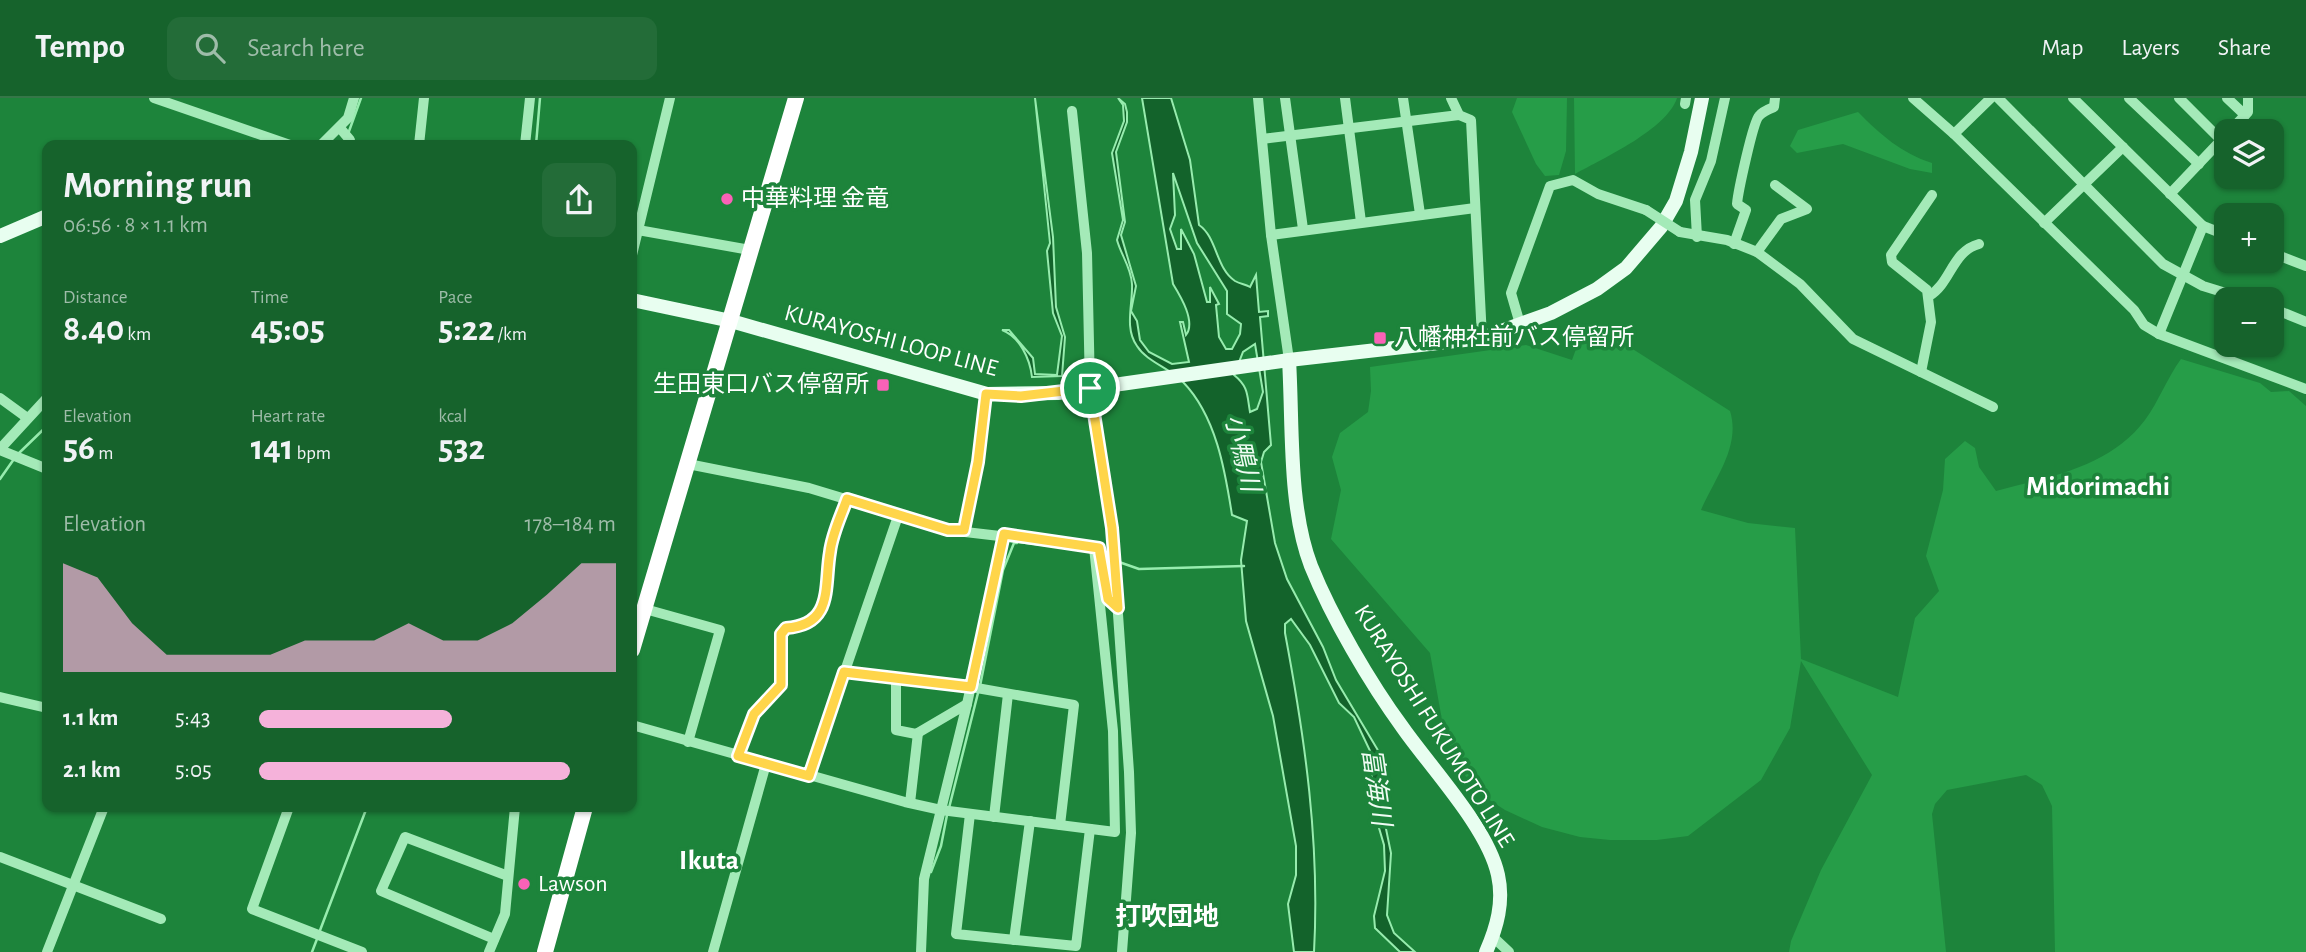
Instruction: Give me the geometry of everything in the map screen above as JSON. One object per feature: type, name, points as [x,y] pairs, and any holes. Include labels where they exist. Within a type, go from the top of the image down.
[{"type":"highway","points":[[637,634],[796,98]]},
{"type":"highway","points":[[545,952],[584,812]]},
{"type":"main road","points":[[1289,360],[1482,338],[1551,313],[1597,289],[1626,268],[1661,227],[1684,179],[1702,98]]},
{"type":"main road","points":[[0,236],[42,218]]},
{"type":"main road","name":"KURAYOSHI LOOP LINE","points":[[637,301],[731,321],[986,394],[1021,396],[1289,360]]},
{"type":"main road","name":"KURAYOSHI FUKUMOTO LINE","points":[[1289,360],[1298,511],[1311,564],[1373,681],[1401,726],[1474,825],[1492,857],[1501,893],[1500,913],[1486,952]]},
{"type":"street","points":[[153,98],[275,140]]},
{"type":"street","points":[[327,140],[348,118],[354,98]]},
{"type":"street","points":[[420,140],[424,98]]},
{"type":"street","points":[[526,140],[530,98]]},
{"type":"street","points":[[637,234],[670,98]]},
{"type":"street","points":[[1258,98],[1271,235],[1289,360]]},
{"type":"street","points":[[1285,98],[1303,229]]},
{"type":"street","points":[[1345,98],[1361,222]]},
{"type":"street","points":[[1402,98],[1420,215]]},
{"type":"street","points":[[1451,98],[1459,115]]},
{"type":"street","points":[[1696,237],[1695,200],[1711,161],[1725,98]]},
{"type":"street","points":[[1734,244],[1746,210],[1737,204],[1740,176],[1750,151],[1758,116],[1774,107],[1775,98]]},
{"type":"street","points":[[1913,98],[1954,134],[2134,310],[2144,325],[2159,334],[2306,389]]},
{"type":"street","points":[[1954,134],[1991,98]]},
{"type":"street","points":[[1998,98],[2163,264],[2183,277],[2214,288]]},
{"type":"street","points":[[2073,98],[2203,226],[2214,230]]},
{"type":"street","points":[[2129,98],[2199,164]]},
{"type":"street","points":[[2179,98],[2214,126]]},
{"type":"street","points":[[2227,98],[2245,115]]},
{"type":"street","points":[[2241,119],[2248,112],[2248,98]]},
{"type":"street","points":[[1072,111],[1118,608],[1131,833],[1122,952]]},
{"type":"street","points":[[1262,139],[1459,115],[1471,120],[1482,338]]},
{"type":"street","points":[[340,128],[350,140]]},
{"type":"street","points":[[2044,223],[2123,147]]},
{"type":"street","points":[[2170,194],[2214,148]]},
{"type":"street","points":[[1520,324],[1511,293],[1550,186],[1573,180],[1598,194],[1647,210],[1680,232],[1757,252],[1800,284],[1853,339],[1993,407]]},
{"type":"street","points":[[1757,252],[1781,219],[1807,209],[1775,185]]},
{"type":"street","points":[[1921,372],[1931,323],[1928,296],[1916,279],[1892,262],[1891,255],[1932,195]]},
{"type":"street","points":[[1271,235],[1475,208]]},
{"type":"street","points":[[2159,334],[2203,226]]},
{"type":"street","points":[[638,230],[750,250]]},
{"type":"street","points":[[1928,296],[1943,284],[1961,255],[1969,247],[1979,244]]},
{"type":"street","points":[[2284,258],[2306,266]]},
{"type":"street","points":[[2284,313],[2306,322]]},
{"type":"street","points":[[964,530],[978,462],[986,394]]},
{"type":"street","points":[[0,398],[26,417]]},
{"type":"street","points":[[42,403],[26,417],[0,449],[42,466]]},
{"type":"street","points":[[688,464],[809,488],[948,530],[1004,534],[1099,548],[1108,599],[1118,608]]},
{"type":"street","points":[[738,756],[754,714],[781,685],[781,634],[786,628],[799,627],[814,618],[825,605],[830,550],[847,499]]},
{"type":"street","points":[[809,776],[898,516]]},
{"type":"street","points":[[921,952],[924,879],[971,687],[1004,534]]},
{"type":"street","points":[[637,727],[809,776],[941,810],[1115,832],[1113,731],[1094,547]]},
{"type":"street","points":[[645,609],[720,630],[688,742]]},
{"type":"street","points":[[844,672],[971,687],[1074,705],[1060,825]]},
{"type":"street","points":[[896,678],[895,730],[918,733],[967,704]]},
{"type":"street","points":[[994,817],[1008,694]]},
{"type":"street","points":[[0,697],[42,707]]},
{"type":"street","points":[[910,803],[918,733]]},
{"type":"street","points":[[713,952],[766,764]]},
{"type":"street","points":[[47,952],[102,812]]},
{"type":"street","points":[[287,812],[252,909],[362,952]]},
{"type":"street","points":[[489,952],[505,914],[514,812]]},
{"type":"street","points":[[970,814],[957,934],[1076,946],[1090,829]]},
{"type":"street","points":[[1008,952],[1030,821]]},
{"type":"street","points":[[494,939],[382,891],[405,837],[508,876]]},
{"type":"street","points":[[0,857],[161,919]]},
{"type":"street","points":[[1493,937],[1509,952]]},
{"type":"shaded area","points":[[1517,98],[1567,98],[1566,151],[1559,175],[1545,176],[1536,164],[1512,112]]},
{"type":"shaded area","points":[[1574,98],[1677,98],[1671,110],[1648,131],[1575,174]]},
{"type":"shaded area","points":[[1858,112],[1892,142],[1932,163],[1932,173],[1910,169],[1843,144],[1797,153],[1790,146],[1798,130]]},
{"type":"shaded area","points":[[1591,330],[1606,332],[1730,411],[1732,437],[1729,449],[1701,510],[1748,523],[1795,528],[1801,659],[1898,697],[1915,618],[1939,591],[1926,556],[1943,490],[1945,459],[1965,441],[1975,448],[1979,467],[1996,491],[2077,468],[2114,449],[2131,436],[2145,420],[2181,359],[2260,383],[2271,392],[2289,391],[2306,406],[2306,952],[2055,952],[2052,806],[2042,785],[2026,775],[1947,790],[1935,804],[1932,814],[1946,952],[1789,952],[1791,941],[1821,870],[1872,775],[1801,661],[1790,728],[1761,780],[1688,836],[1657,840],[1580,837],[1542,827],[1505,810],[1474,790],[1453,755],[1442,720],[1430,653],[1331,539],[1341,490],[1332,457],[1340,433],[1368,412],[1370,367],[1526,345],[1572,360],[1580,338]]},
{"type":"water","points":[[1035,98],[1053,237],[1056,307],[1065,337],[1062,376],[1032,377],[1023,349],[1014,338],[1002,330],[1009,330],[1033,358],[1035,374],[1057,375],[1062,336],[1053,313],[1047,251],[1050,243]]},
{"type":"water","points":[[1118,98],[1125,104],[1127,112],[1127,122],[1116,152],[1125,222],[1121,235],[1136,286],[1131,311],[1137,321],[1140,340],[1149,352],[1172,364],[1189,362],[1180,322],[1183,322],[1186,335],[1189,330],[1188,317],[1173,284],[1142,98],[1171,98],[1190,160],[1199,225],[1210,237],[1229,276],[1250,287],[1256,275],[1259,312],[1268,311],[1268,316],[1260,317],[1271,445],[1264,452],[1261,462],[1275,543],[1287,579],[1323,647],[1336,680],[1379,752],[1379,795],[1391,853],[1387,915],[1394,933],[1415,952],[1400,952],[1375,928],[1374,916],[1385,871],[1384,845],[1372,804],[1372,755],[1354,717],[1339,703],[1310,645],[1291,619],[1285,624],[1285,633],[1309,791],[1315,871],[1314,952],[1294,952],[1288,904],[1296,875],[1296,846],[1273,716],[1246,621],[1241,560],[1247,521],[1232,515],[1217,444],[1204,411],[1183,382],[1141,352],[1133,339],[1130,324],[1132,284],[1117,240],[1123,220],[1112,153],[1124,121],[1123,105]],"holes":[[[1173,173],[1197,243],[1227,291],[1227,314],[1241,324],[1240,334],[1232,349],[1226,349],[1219,337],[1216,305],[1219,304],[1210,287],[1210,302],[1207,302],[1194,254],[1181,229],[1181,249],[1177,249],[1170,229],[1175,215]],[[1255,344],[1263,392],[1257,409],[1250,412],[1245,388],[1234,375],[1243,352]]]},
{"type":"waterway","points":[[348,134],[361,98]]},
{"type":"waterway","points":[[536,140],[540,98]]},
{"type":"waterway","points":[[18,454],[42,431]]},
{"type":"waterway","points":[[0,479],[14,459]]},
{"type":"waterway","points":[[980,686],[1003,570],[1014,543],[1017,543]]},
{"type":"waterway","points":[[1119,562],[1139,569],[1244,566]]},
{"type":"waterway","points":[[949,808],[978,693]]},
{"type":"waterway","points":[[319,933],[365,812]]},
{"type":"waterway","points":[[931,872],[941,846],[947,815]]},
{"type":"waterway","points":[[312,952],[317,939]]},
{"type":"place","name":"中華料理 金竜","points":[[727,199]]},
{"type":"place","name":"八幡神社前バス停留所","points":[[1380,338]]},
{"type":"place","name":"生田東口バス停留所","points":[[883,385]]},
{"type":"place","name":"Lawson","points":[[524,884]]},
{"type":"district","name":"Midorimachi","points":[[2098,487]]},
{"type":"district","name":"Ikuta","points":[[709,861]]},
{"type":"district","name":"打吹団地","points":[[1167,917]]},
{"type":"route","points":[[1090,388],[1112,528],[1118,608],[1108,599],[1099,548],[1004,534],[971,687],[844,672],[809,776],[738,756],[754,714],[781,685],[781,634],[786,628],[799,627],[814,618],[825,605],[830,550],[847,499],[948,530],[964,530],[978,462],[986,394],[1021,396],[1090,388]]},
{"type":"water label","name":"小鴨川","points":[[1242,453]]},
{"type":"water label","name":"富海川","points":[[1376,787]]}]
